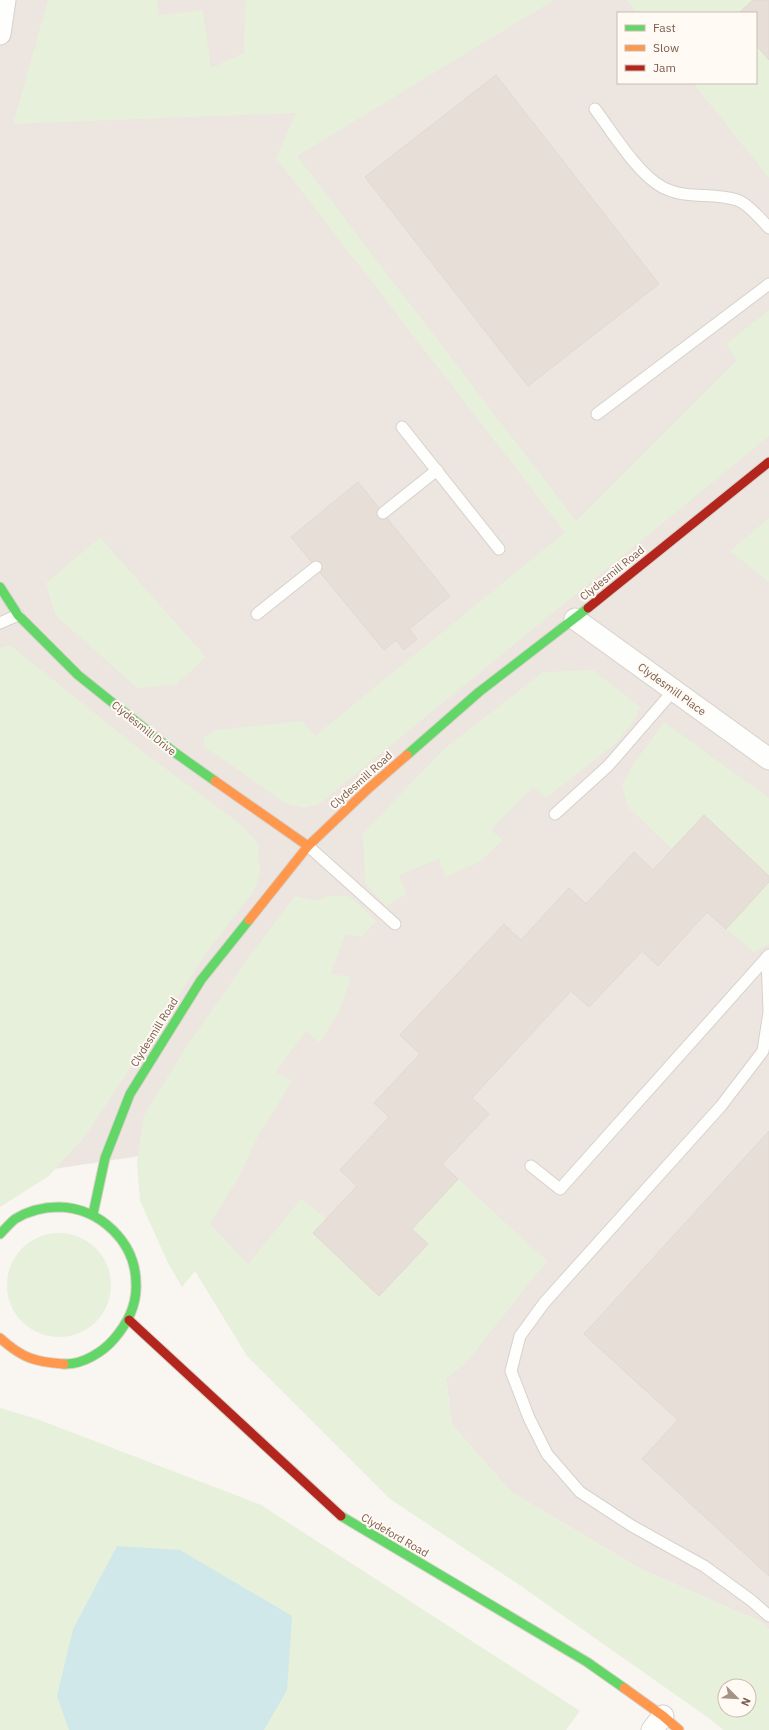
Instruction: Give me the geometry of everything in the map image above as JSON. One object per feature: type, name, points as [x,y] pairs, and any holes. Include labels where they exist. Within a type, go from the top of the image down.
[{"type":"street","points":[[0,34],[5,0]]},
{"type":"street","name":"Clydesmill Road","points":[[93,1214],[105,1158],[130,1094],[201,980],[308,846],[369,788],[479,692],[574,619],[769,462]]},
{"type":"street","name":"Clydesmill Drive","points":[[0,587],[18,615],[78,675],[168,748],[308,846]]},
{"type":"street","name":"Clydesmill Place","points":[[574,619],[769,759]]},
{"type":"street","points":[[0,1234],[16,1219],[40,1208],[67,1207],[93,1214],[113,1228],[128,1248],[136,1272],[137,1297],[129,1320],[114,1341],[92,1356],[67,1364],[41,1362],[17,1353],[0,1338]]},
{"type":"street","name":"Clydeford Road","points":[[129,1320],[345,1520],[587,1662],[658,1723],[679,1730]]},
{"type":"lane","points":[[595,109],[640,169],[662,186],[677,193],[738,200],[762,219],[769,228]]},
{"type":"lane","points":[[597,414],[769,284]]},
{"type":"lane","points":[[402,426],[499,549]]},
{"type":"lane","points":[[383,513],[437,470]]},
{"type":"lane","points":[[257,614],[316,567]]},
{"type":"lane","points":[[0,623],[18,615]]},
{"type":"lane","points":[[555,814],[608,766],[674,690]]},
{"type":"lane","points":[[308,846],[395,924]]},
{"type":"lane","points":[[531,1166],[560,1189],[768,955]]},
{"type":"lane","points":[[768,955],[769,1012],[762,1051],[721,1106],[544,1303],[520,1336],[511,1371],[529,1418],[547,1454],[580,1492],[632,1526],[704,1566],[752,1601],[769,1616]]},
{"type":"shaded area","points":[[0,0],[769,0],[769,1630],[761,1622],[639,1568],[511,1492],[452,1425],[446,1379],[393,1417],[140,1156],[0,1177]]},
{"type":"green space","points":[[48,0],[157,0],[159,15],[203,10],[211,68],[244,53],[245,0],[554,0],[297,156],[576,521],[737,360],[726,344],[769,310],[769,436],[319,804],[304,808],[285,803],[204,746],[204,738],[215,730],[302,721],[315,736],[565,532],[276,158],[296,113],[13,124]]},
{"type":"green space","points":[[626,0],[753,0],[740,12],[636,12]]},
{"type":"green space","points":[[757,46],[769,60],[769,178],[694,84],[757,84]]},
{"type":"green space","points":[[769,518],[769,582],[730,551]]},
{"type":"green space","points":[[100,537],[206,657],[176,685],[137,688],[55,615],[46,583]]},
{"type":"green space","points":[[10,645],[142,751],[239,823],[258,843],[260,873],[254,891],[208,951],[86,1135],[49,1176],[0,1207],[0,648]]},
{"type":"green space","points":[[593,670],[640,707],[636,718],[616,743],[546,798],[533,787],[491,830],[503,840],[479,862],[445,877],[439,859],[399,875],[406,894],[386,906],[365,883],[363,833],[444,749],[543,672]]},
{"type":"green space","points":[[664,722],[769,798],[769,876],[704,815],[672,849],[628,807],[622,785],[632,766]]},
{"type":"green space","points":[[769,882],[769,944],[754,952],[726,929]]},
{"type":"green space","points":[[295,896],[316,901],[328,896],[349,896],[376,921],[362,937],[345,934],[331,974],[351,977],[339,1012],[319,1043],[306,1031],[276,1072],[292,1081],[257,1138],[240,1175],[210,1224],[248,1264],[301,1199],[327,1219],[313,1234],[379,1295],[412,1229],[458,1179],[547,1261],[466,1363],[446,1379],[452,1425],[511,1492],[639,1568],[761,1622],[769,1630],[769,1730],[723,1730],[710,1719],[518,1584],[390,1499],[247,1356],[195,1271],[182,1287],[168,1263],[140,1201],[137,1163],[144,1115],[185,1049],[251,954]]},
{"type":"green space","points":[[59,1233],[79,1237],[96,1248],[107,1265],[111,1285],[107,1305],[96,1322],[79,1333],[59,1337],[39,1333],[22,1322],[11,1305],[7,1285],[11,1265],[22,1248],[39,1237]]},
{"type":"green space","points":[[0,1408],[37,1419],[261,1505],[580,1711],[566,1730],[0,1730]]},
{"type":"water","points":[[117,1546],[180,1550],[292,1616],[287,1690],[264,1730],[69,1730],[57,1696],[73,1629]]},
{"type":"building","points":[[753,0],[769,0],[769,60],[757,46],[757,12],[740,12]]},
{"type":"building","points":[[496,75],[659,284],[528,386],[365,177]]},
{"type":"building","points":[[358,482],[450,596],[409,629],[417,639],[404,650],[396,640],[384,650],[291,537]]},
{"type":"building","points":[[704,815],[769,876],[769,882],[726,929],[707,912],[658,966],[642,951],[589,1007],[571,991],[472,1098],[489,1114],[442,1164],[458,1179],[412,1229],[428,1244],[379,1296],[313,1233],[357,1186],[340,1170],[389,1117],[374,1103],[420,1054],[400,1035],[504,924],[521,940],[569,888],[586,904],[634,852],[653,870]]},
{"type":"building","points":[[769,1131],[769,1576],[642,1459],[678,1420],[584,1334]]},
{"type":"traffic: fast","points":[[0,587],[18,615],[78,675],[174,752],[215,781]]},
{"type":"traffic: fast","points":[[407,755],[479,692],[588,608]]},
{"type":"traffic: fast","points":[[93,1214],[105,1158],[130,1094],[201,980],[249,920]]},
{"type":"traffic: fast","points":[[0,1234],[15,1219],[31,1212],[53,1207],[74,1209],[88,1214],[113,1230],[130,1254],[134,1269],[136,1292],[133,1307],[127,1321],[119,1333],[104,1349],[85,1360],[71,1364],[64,1364]]},
{"type":"traffic: fast","points":[[341,1516],[587,1662],[624,1688]]},
{"type":"traffic: slow","points":[[249,920],[308,846],[369,788],[407,755]]},
{"type":"traffic: slow","points":[[215,781],[308,846]]},
{"type":"traffic: slow","points":[[0,1338],[15,1350],[29,1358],[45,1362],[64,1364]]},
{"type":"traffic: slow","points":[[624,1688],[663,1716],[679,1730]]},
{"type":"traffic: jam","points":[[588,608],[769,462]]},
{"type":"traffic: jam","points":[[129,1320],[341,1516]]}]
